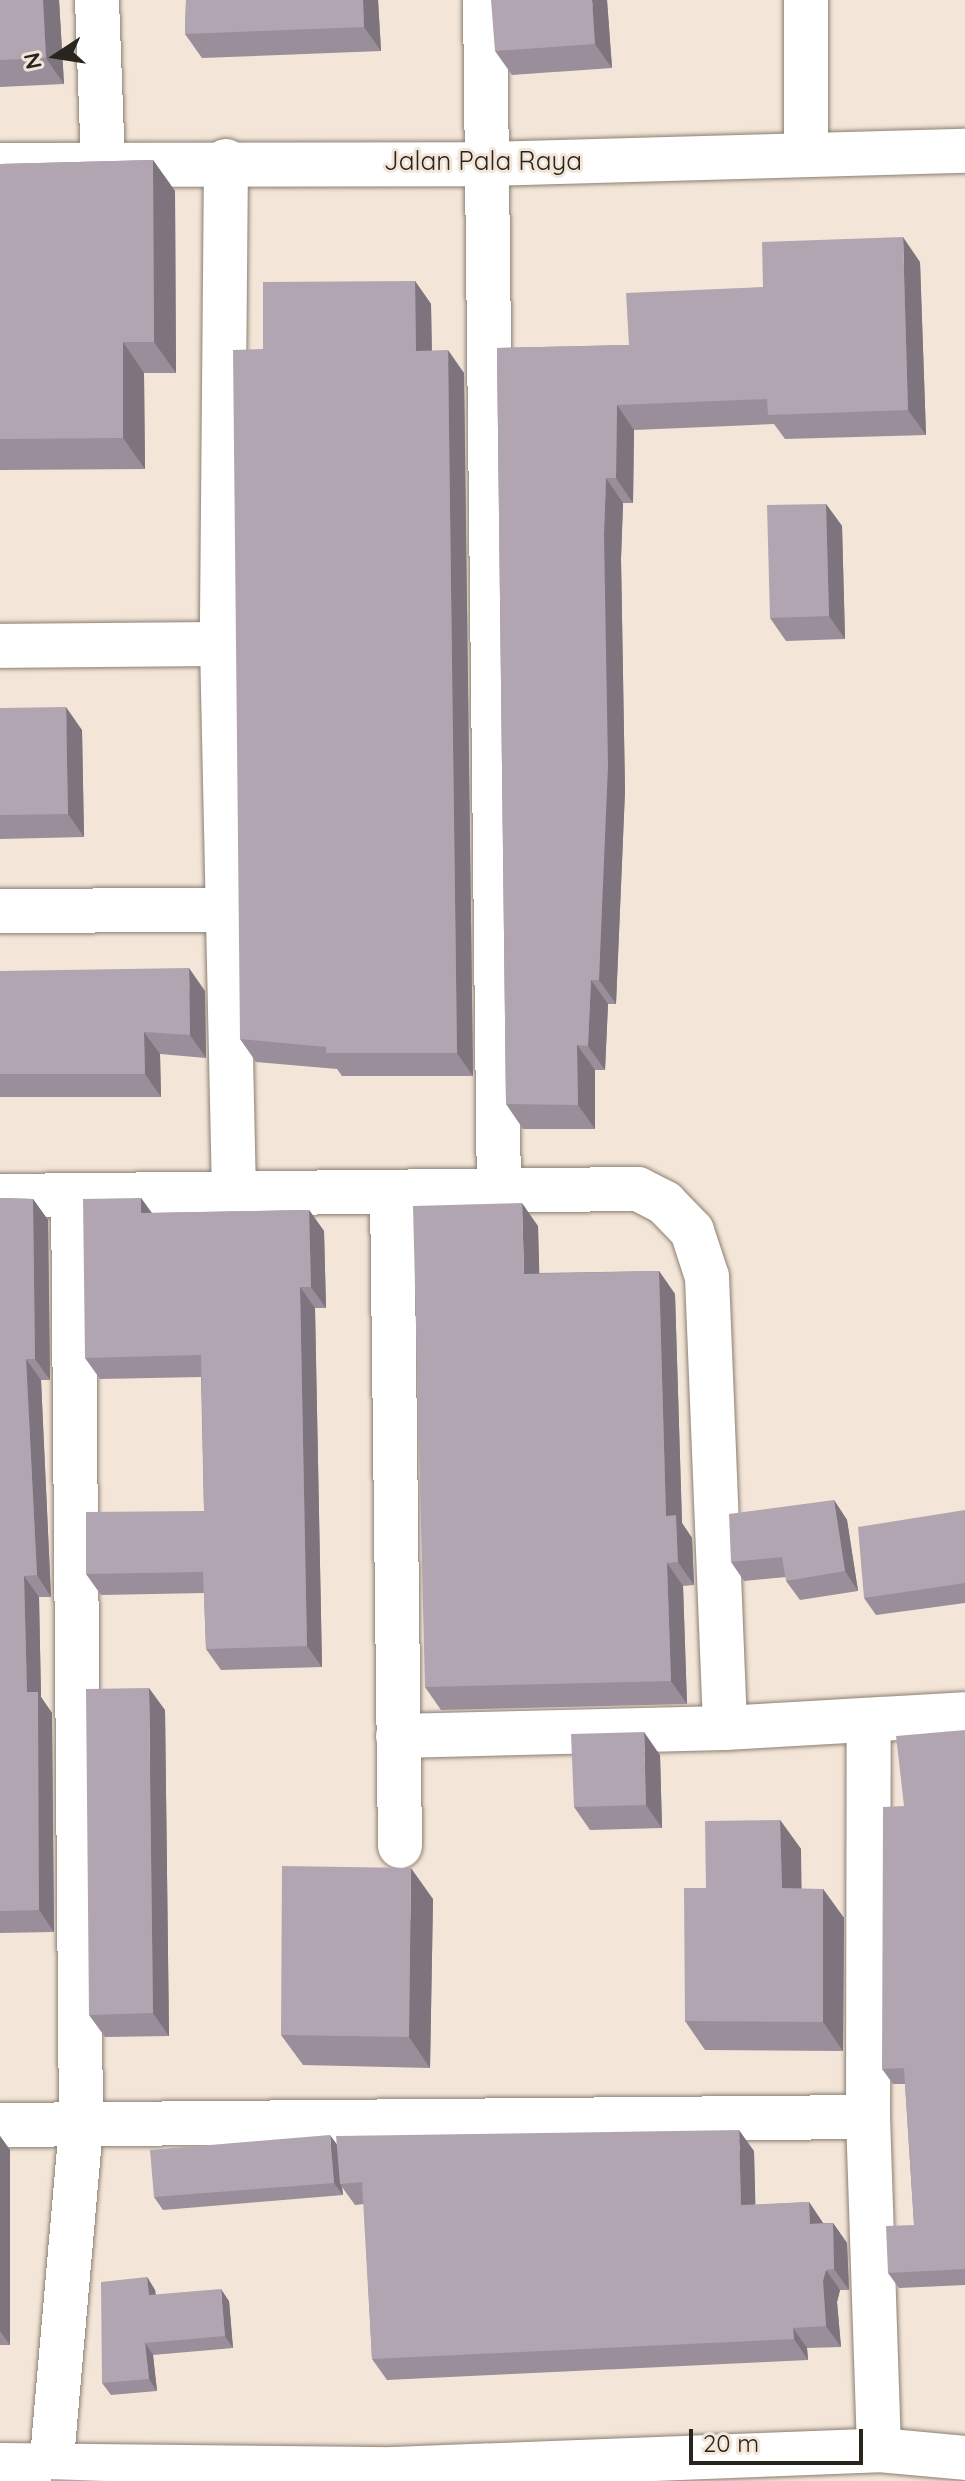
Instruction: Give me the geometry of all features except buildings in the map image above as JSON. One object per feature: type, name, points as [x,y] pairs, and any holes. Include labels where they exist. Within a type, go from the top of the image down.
[{"type":"street","points":[[97,0],[103,164]]},
{"type":"street","points":[[485,0],[499,1191]]},
{"type":"street","points":[[806,0],[806,155]]},
{"type":"street","name":"Jalan Pala Raya","points":[[0,165],[226,161],[487,164],[965,151]]},
{"type":"street","points":[[226,161],[222,644],[234,1193]]},
{"type":"street","points":[[0,646],[222,644]]},
{"type":"street","points":[[0,911],[227,910]]},
{"type":"street","points":[[0,1196],[638,1189],[665,1203],[692,1231],[707,1277],[725,1728]]},
{"type":"street","points":[[392,1192],[400,1846]]},
{"type":"street","points":[[50,2472],[81,2126],[73,1195]]},
{"type":"street","points":[[398,1736],[725,1728],[965,1714]]},
{"type":"street","points":[[869,1720],[868,2117],[879,2450]]},
{"type":"street","points":[[0,2125],[868,2117]]},
{"type":"street","points":[[0,2465],[50,2472],[394,2475],[682,2470],[879,2450],[965,2458]]}]
